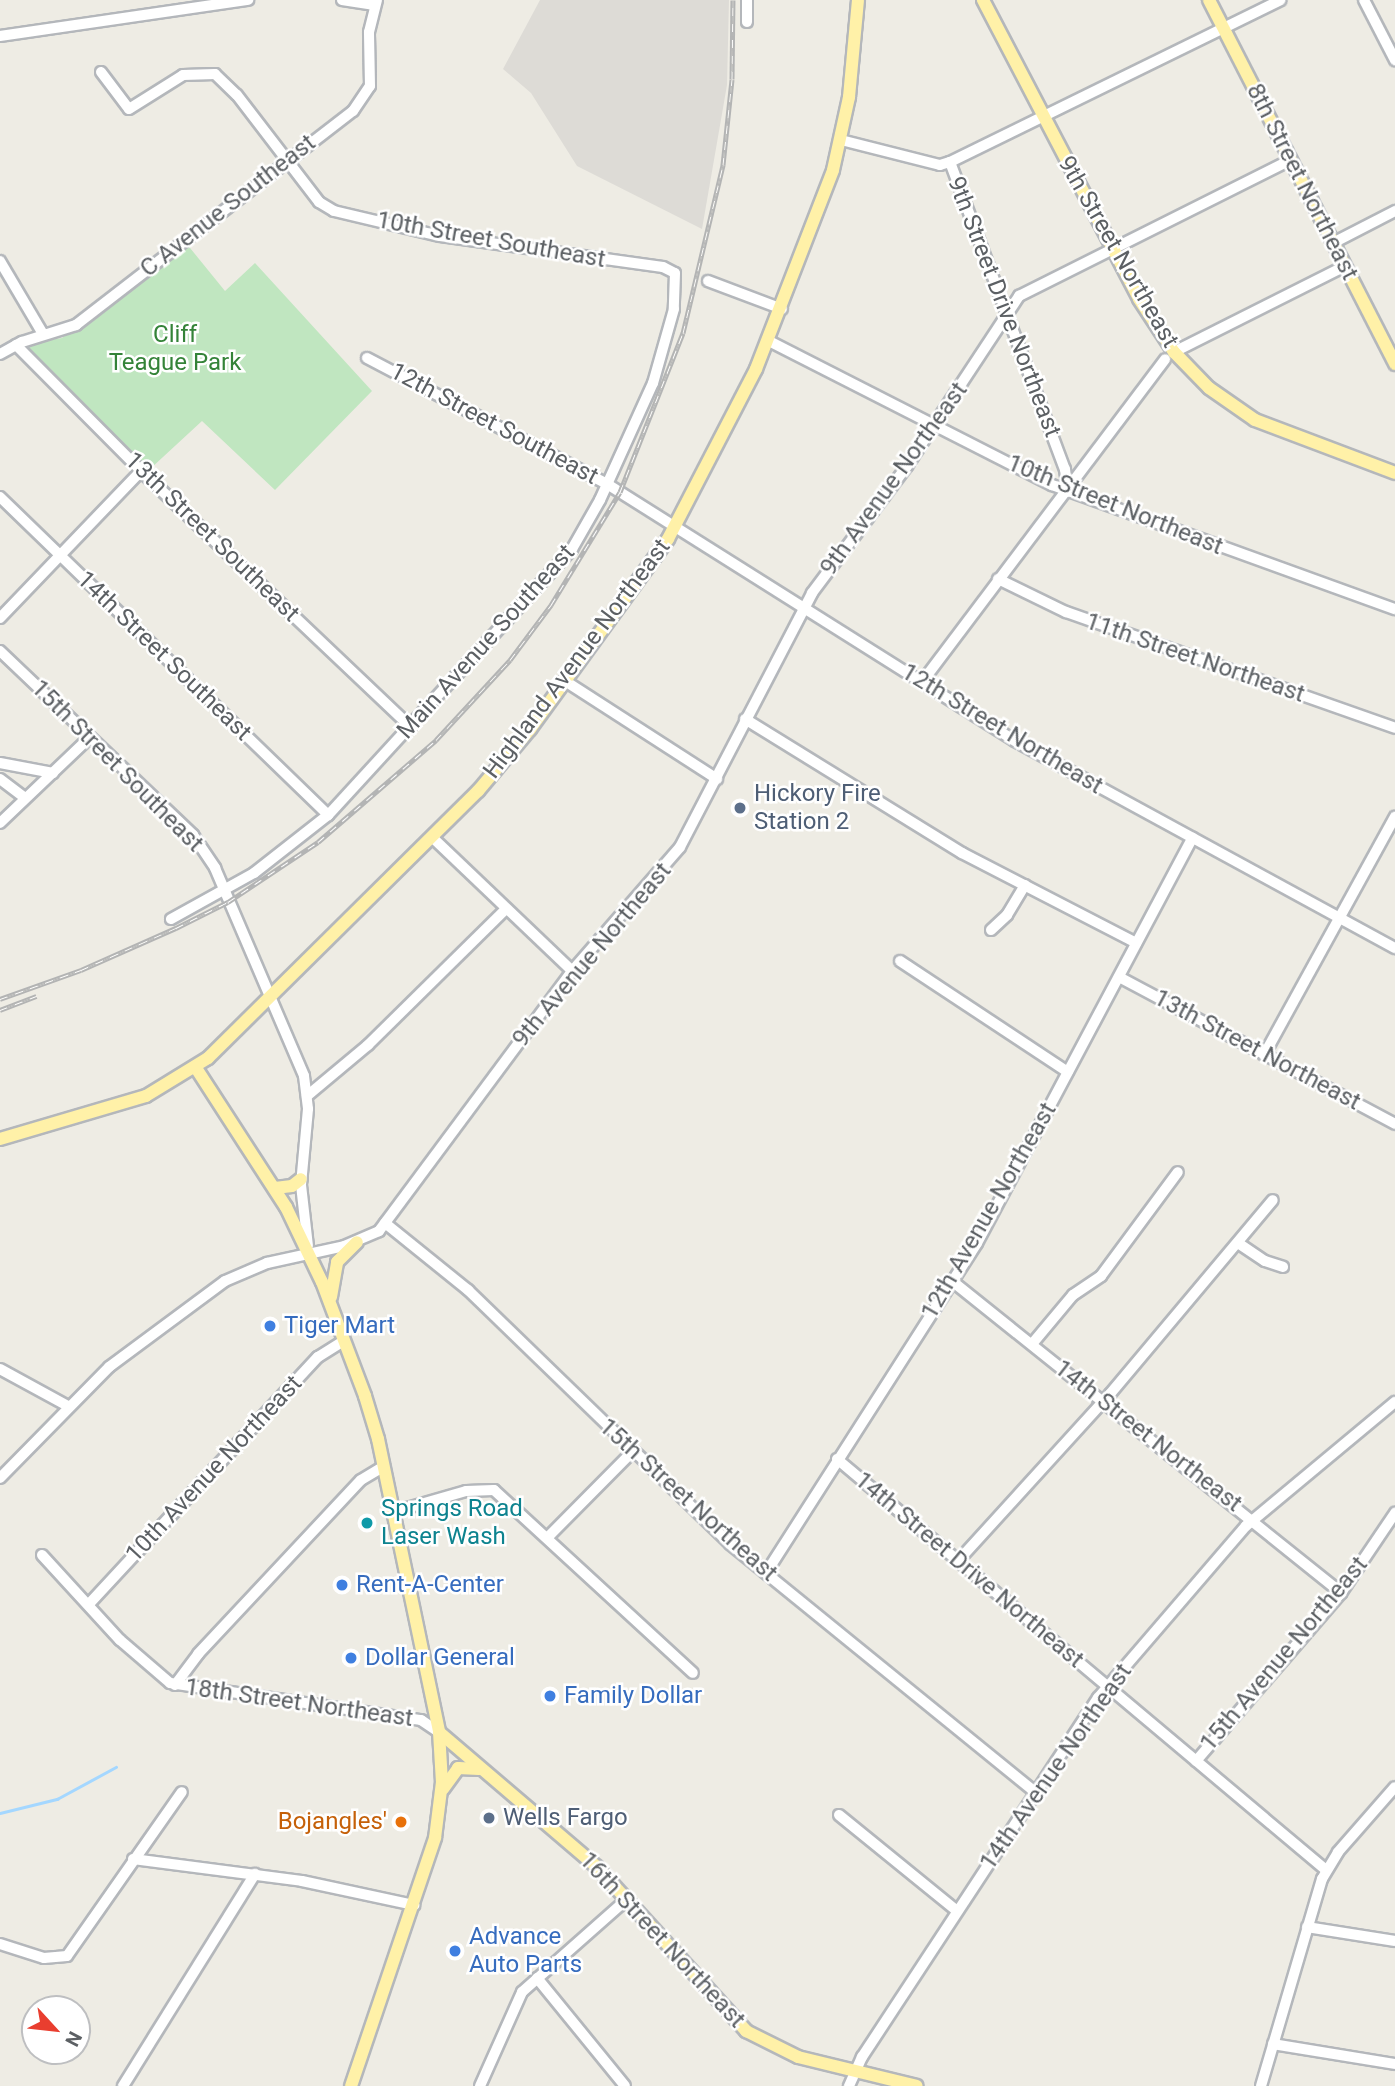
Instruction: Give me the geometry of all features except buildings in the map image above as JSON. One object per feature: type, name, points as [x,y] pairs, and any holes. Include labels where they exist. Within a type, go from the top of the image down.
[{"type":"main road","name":"Highland Avenue Northeast","points":[[0,1139],[125,1104],[196,1068],[240,1029],[267,996],[432,837],[505,761],[675,526],[769,341],[821,209],[841,140],[858,0]]},
{"type":"main road","name":"9th Street Northeast","points":[[983,0],[1042,117],[1170,356],[1209,388],[1255,420],[1395,474]]},
{"type":"main road","name":"8th Street Northeast","points":[[1209,0],[1395,363]]},
{"type":"main road","points":[[196,1068],[275,1188],[309,1253],[371,1413],[439,1732],[442,1793],[435,1838],[352,2086]]},
{"type":"main road","points":[[275,1188],[292,1186],[301,1179]]},
{"type":"main road","points":[[332,1308],[331,1285],[337,1262],[357,1242]]},
{"type":"main road","name":"16th Street Northeast","points":[[439,1732],[573,1845],[627,1899],[746,2031],[786,2053],[918,2086]]},
{"type":"main road","points":[[442,1793],[458,1768],[483,1770]]},
{"type":"street","points":[[0,36],[248,0]]},
{"type":"street","points":[[342,0],[376,2]]},
{"type":"street","points":[[747,0],[747,22]]},
{"type":"street","points":[[841,140],[940,165],[950,162],[1280,0]]},
{"type":"street","points":[[1364,0],[1395,60]]},
{"type":"street","name":"C Avenue Southeast","points":[[0,354],[43,334],[76,325],[287,159],[353,111],[367,94],[369,32],[376,2]]},
{"type":"street","name":"10th Street Southeast","points":[[101,72],[127,108],[183,75],[208,72],[237,95],[318,202],[334,211],[440,236],[663,267],[676,273]]},
{"type":"street","name":"9th Avenue Northeast","points":[[0,1478],[108,1367],[225,1281],[267,1263],[372,1237],[385,1223],[572,971],[665,867],[692,828],[803,608],[934,426],[1008,311],[1027,289],[1290,160]]},
{"type":"street","name":"9th Street Drive Northeast","points":[[950,162],[1065,469],[1068,492]]},
{"type":"street","points":[[1333,243],[1395,211]]},
{"type":"street","points":[[0,261],[43,334]]},
{"type":"street","points":[[922,682],[1170,356],[1345,266]]},
{"type":"street","name":"Main Avenue Southeast","points":[[171,919],[254,873],[328,815],[562,562],[607,484],[661,357],[674,309],[676,273]]},
{"type":"street","points":[[708,281],[782,309]]},
{"type":"street","name":"10th Street Northeast","points":[[769,341],[1068,492],[1395,609]]},
{"type":"street","name":"13th Street Southeast","points":[[16,345],[141,471],[411,727]]},
{"type":"street","name":"12th Street Southeast","points":[[367,358],[620,492]]},
{"type":"street","points":[[0,618],[141,471]]},
{"type":"street","name":"12th Street Northeast","points":[[620,492],[1015,741],[1395,948]]},
{"type":"street","name":"14th Street Southeast","points":[[0,497],[328,815]]},
{"type":"street","name":"11th Street Northeast","points":[[998,579],[1066,612],[1395,729]]},
{"type":"street","name":"15th Street Southeast","points":[[0,651],[193,835],[223,888]]},
{"type":"street","points":[[565,681],[717,779]]},
{"type":"street","points":[[746,719],[962,853],[1136,943]]},
{"type":"street","points":[[0,823],[89,738]]},
{"type":"street","points":[[0,763],[53,773]]},
{"type":"street","points":[[0,779],[25,798]]},
{"type":"street","points":[[1264,1055],[1395,817]]},
{"type":"street","points":[[432,837],[572,971]]},
{"type":"street","name":"12th Avenue Northeast","points":[[766,1573],[952,1282],[1009,1186],[1192,838]]},
{"type":"street","points":[[991,930],[1007,915],[1025,885]]},
{"type":"street","points":[[223,888],[267,996],[298,1056],[307,1096],[301,1179],[309,1253]]},
{"type":"street","points":[[307,1096],[368,1045],[506,909]]},
{"type":"street","points":[[900,961],[1068,1072]]},
{"type":"street","name":"13th Street Northeast","points":[[1119,977],[1395,1124]]},
{"type":"street","points":[[1032,1344],[1073,1295],[1101,1276],[1178,1172]]},
{"type":"street","points":[[958,1561],[1273,1200]]},
{"type":"street","name":"15th Street Northeast","points":[[385,1223],[468,1290],[633,1451],[766,1573],[1035,1792]]},
{"type":"street","points":[[1238,1243],[1265,1261],[1283,1267]]},
{"type":"street","name":"14th Street Northeast","points":[[952,1282],[1254,1520],[1341,1593]]},
{"type":"street","name":"10th Avenue Northeast","points":[[89,1604],[318,1357],[344,1341]]},
{"type":"street","points":[[0,1369],[68,1406]]},
{"type":"street","name":"14th Avenue Northeast","points":[[849,2086],[855,2071],[957,1911],[1108,1686],[1254,1520],[1395,1402]]},
{"type":"street","points":[[548,1536],[633,1451]]},
{"type":"street","name":"14th Street Drive Northeast","points":[[837,1459],[1326,1870]]},
{"type":"street","points":[[175,1685],[198,1654],[361,1480],[384,1466]]},
{"type":"street","points":[[393,1512],[486,1488],[500,1494],[693,1673]]},
{"type":"street","name":"15th Avenue Northeast","points":[[1196,1761],[1341,1593],[1395,1513]]},
{"type":"street","name":"18th Street Northeast","points":[[41,1555],[132,1653],[175,1685],[421,1720],[439,1732]]},
{"type":"street","points":[[1261,2086],[1326,1870],[1395,1787]]},
{"type":"street","points":[[0,1944],[60,1959],[81,1938],[133,1859],[182,1792]]},
{"type":"street","points":[[839,1815],[957,1911]]},
{"type":"street","points":[[133,1859],[340,1887],[414,1905]]},
{"type":"street","points":[[123,2086],[255,1874]]},
{"type":"street","points":[[480,2084],[517,1999],[627,1899]]},
{"type":"street","points":[[1307,1927],[1395,1941]]},
{"type":"street","points":[[537,1978],[625,2086]]},
{"type":"street","points":[[1273,2044],[1395,2064]]},
{"type":"shaded area","points":[[540,0],[729,0],[727,85],[702,229],[577,166],[531,93],[503,69]]},
{"type":"green space","name":"Cliff Teague Park","points":[[186,243],[225,291],[255,263],[372,391],[275,490],[202,421],[150,469],[28,350],[29,343],[62,338]]},
{"type":"waterway","points":[[0,1813],[57,1799],[116,1767]]},
{"type":"railway","points":[[0,999],[81,970],[176,928],[228,902],[318,842],[436,740],[510,660],[551,605],[620,492],[683,333],[723,165],[732,79],[733,0]]},
{"type":"railway","points":[[0,1010],[36,996]]},
{"type":"place","name":"Hickory Fire Station 2","points":[[740,808]]},
{"type":"place","name":"Tiger Mart","points":[[270,1326]]},
{"type":"place","name":"Springs Road Laser Wash","points":[[367,1523]]},
{"type":"place","name":"Rent-A-Center","points":[[342,1585]]},
{"type":"place","name":"Dollar General","points":[[351,1658]]},
{"type":"place","name":"Family Dollar","points":[[550,1696]]},
{"type":"place","name":"Wells Fargo","points":[[489,1818]]},
{"type":"place","name":"Bojangles'","points":[[401,1822]]},
{"type":"place","name":"Advance Auto Parts","points":[[455,1951]]}]
